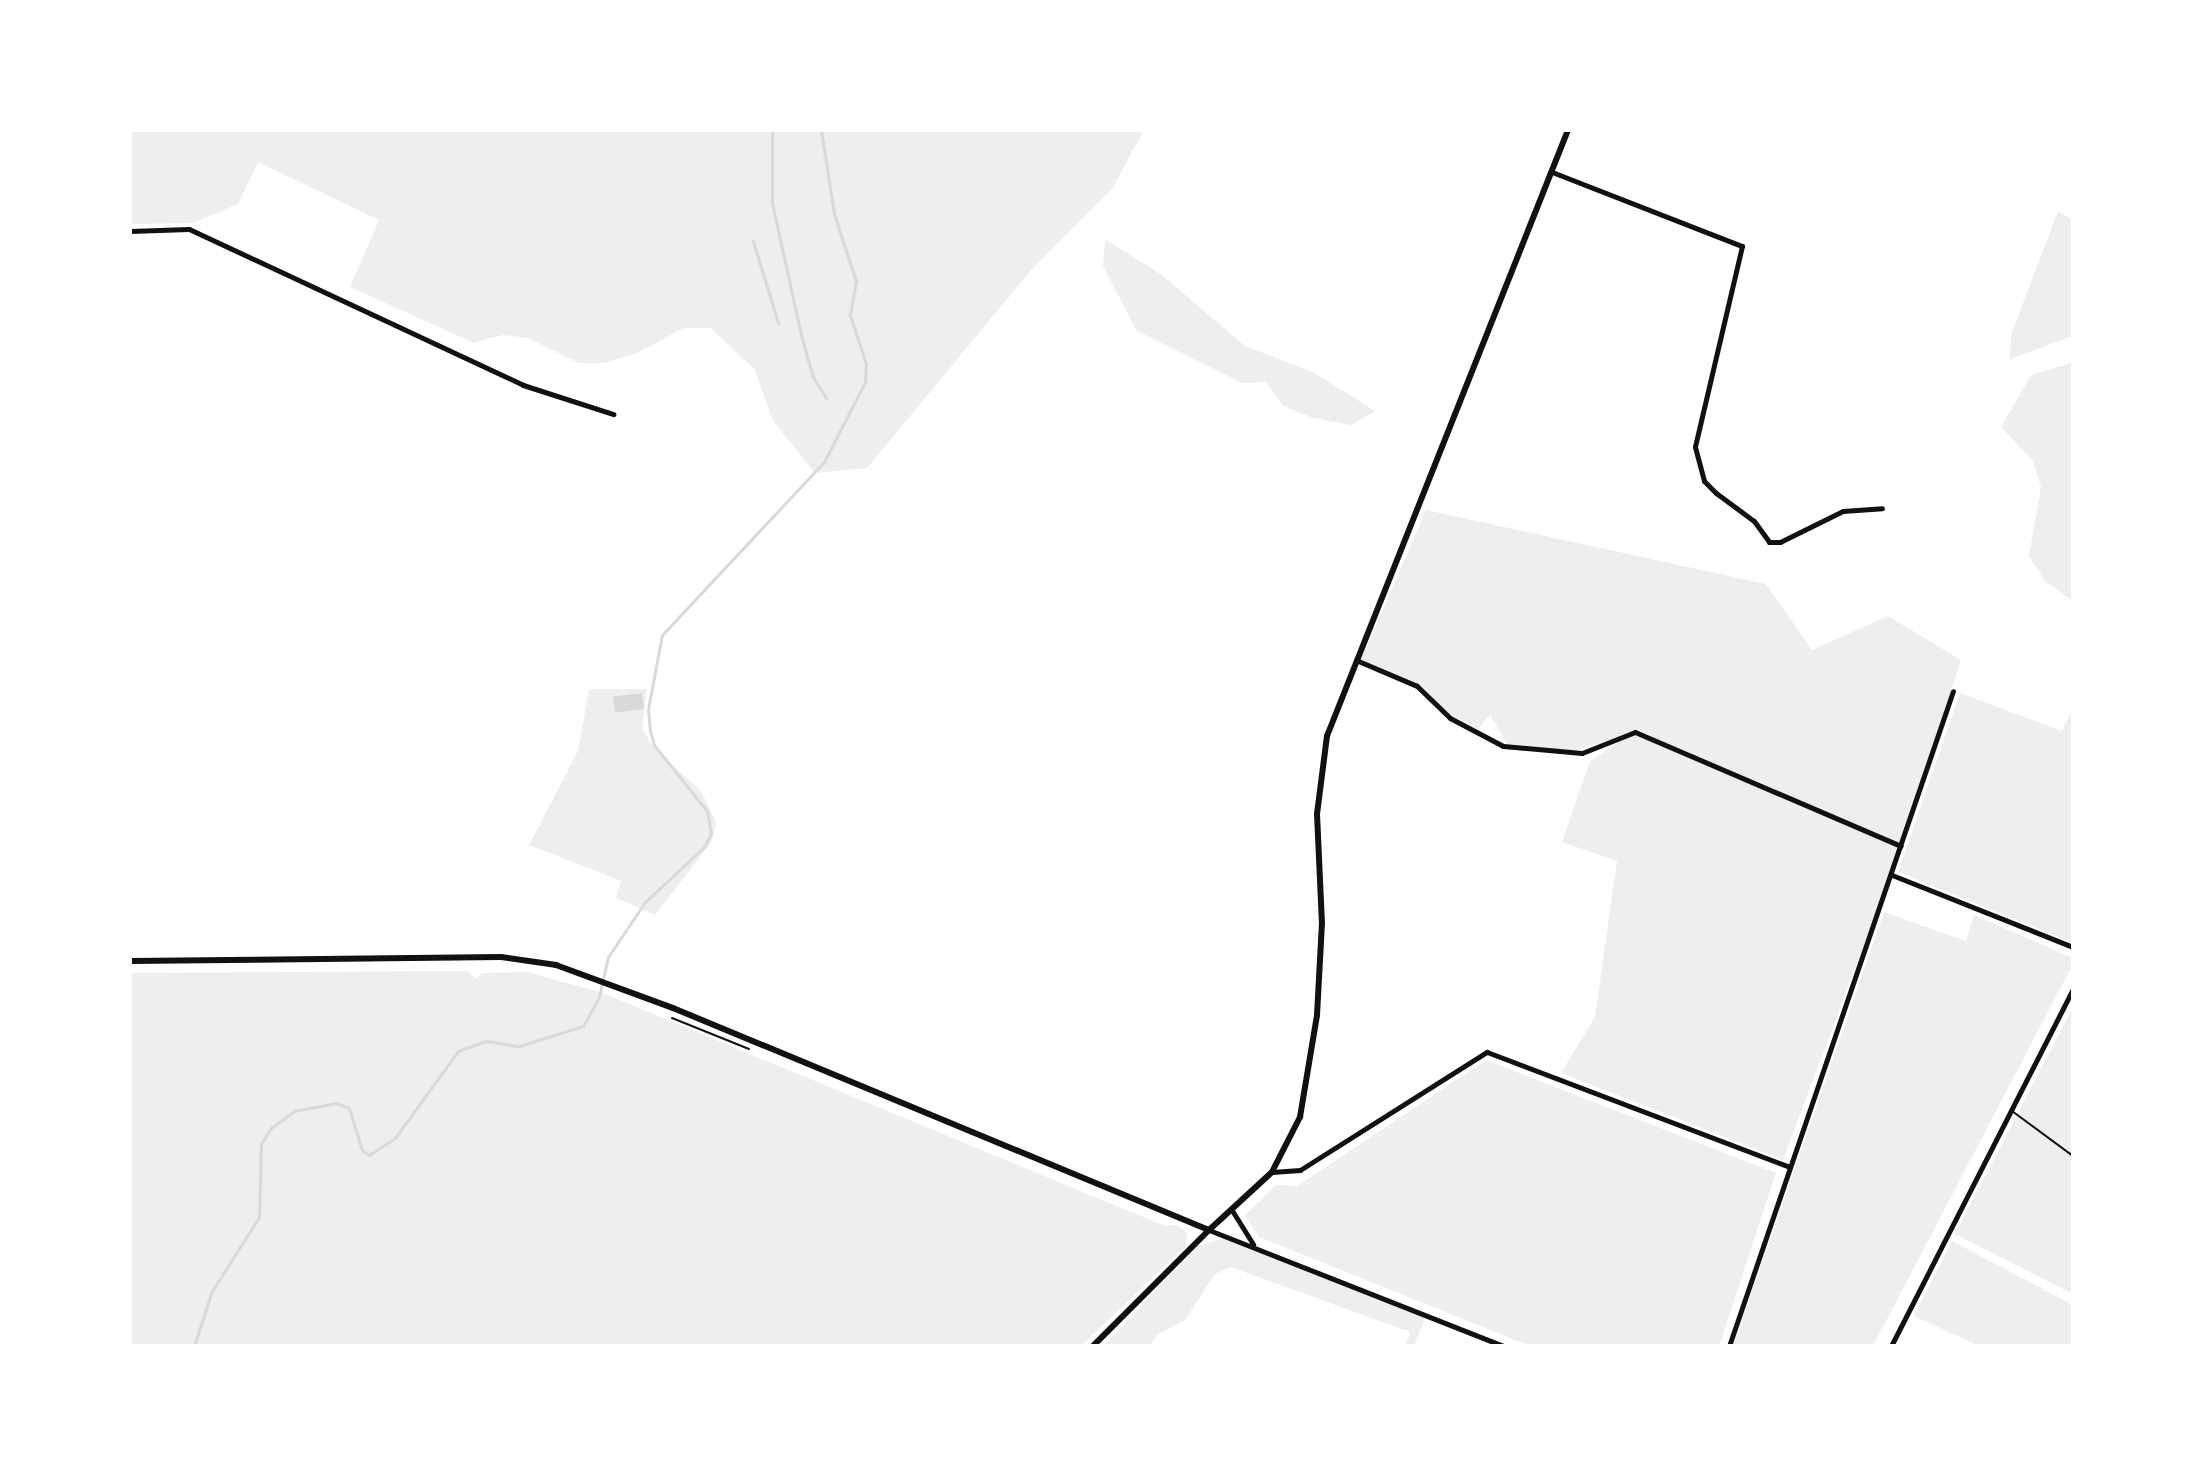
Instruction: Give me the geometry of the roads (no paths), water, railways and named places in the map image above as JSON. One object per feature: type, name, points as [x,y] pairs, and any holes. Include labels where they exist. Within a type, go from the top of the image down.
[{"type":"main road","points":[[1093,1346],[1272,1172],[1297,1126],[1307,1089],[1322,924],[1320,770],[1330,725],[1568,130]]},
{"type":"main road","points":[[130,961],[501,957],[556,965],[612,984],[1209,1230]]},
{"type":"street","points":[[1552,172],[1742,246],[1697,432],[1695,461],[1710,487],[1754,521],[1769,542],[1780,542],[1843,511],[1882,508]]},
{"type":"street","points":[[130,231],[189,229],[523,385],[613,414]]},
{"type":"street","points":[[1355,660],[1417,686],[1450,718],[1503,746],[1582,753],[1635,732],[1901,846]]},
{"type":"street","points":[[1729,1346],[1953,691]]},
{"type":"street","points":[[1892,875],[2073,947]]},
{"type":"street","points":[[1891,1346],[2073,989]]},
{"type":"street","points":[[1272,1172],[1300,1170],[1487,1052],[1789,1167]]},
{"type":"street","points":[[1233,1212],[1254,1245]]},
{"type":"street","points":[[1209,1230],[1254,1245],[1503,1346]]},
{"type":"lane","points":[[2011,1110],[2073,1156]]},
{"type":"waterway","points":[[772,130],[772,203],[801,335],[813,377],[826,398]]},
{"type":"waterway","points":[[194,1346],[212,1291],[259,1217],[261,1144],[271,1128],[294,1111],[336,1103],[349,1108],[362,1150],[369,1155],[395,1138],[458,1051],[486,1041],[519,1046],[583,1026],[599,997],[608,957],[645,902],[704,847],[711,834],[707,811],[654,745],[650,731],[648,709],[662,635],[824,462],[865,382],[866,364],[850,315],[856,281],[834,214],[821,130]]},
{"type":"waterway","points":[[753,241],[778,323]]}]
